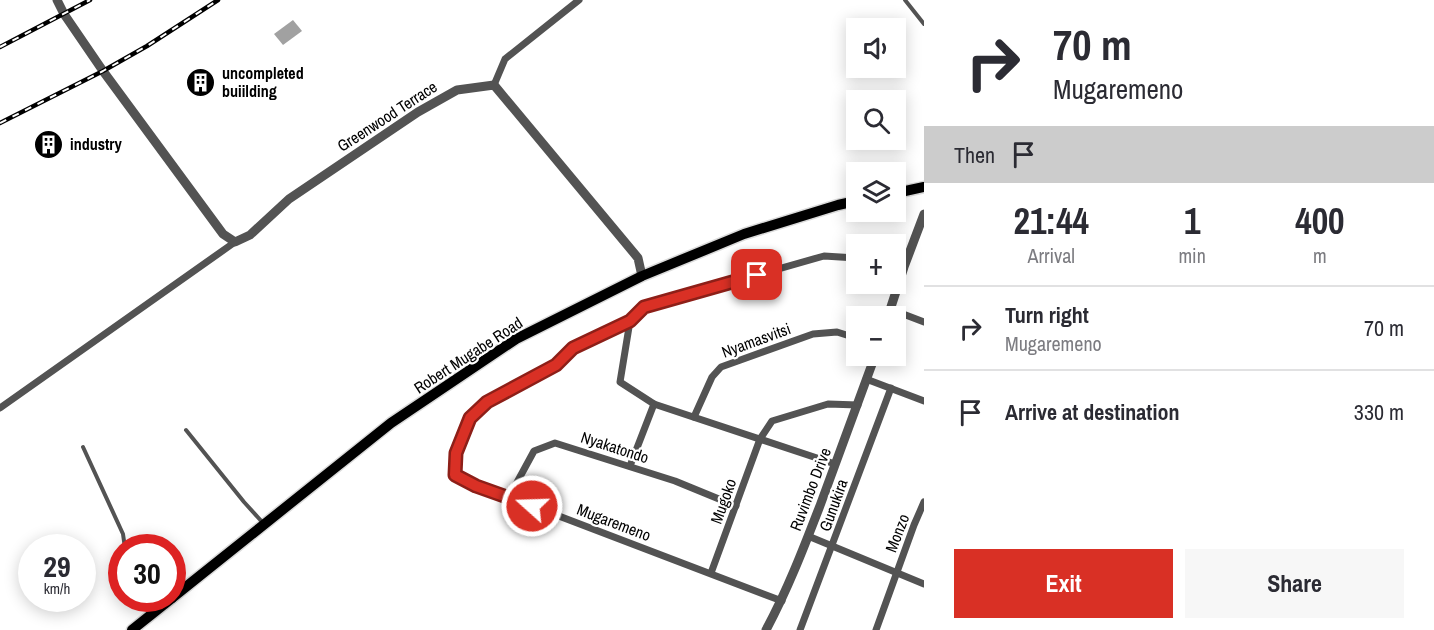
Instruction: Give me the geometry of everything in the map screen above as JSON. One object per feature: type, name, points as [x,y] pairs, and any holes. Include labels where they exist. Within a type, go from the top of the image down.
[{"type":"main road","points":[[906,191],[924,187]]},
{"type":"main road","name":"Robert Mugabe Road","points":[[186,587],[391,423],[508,344],[642,276],[744,234],[846,204]]},
{"type":"main road","name":"Robert Mugabe Road","points":[[132,630],[154,612]]},
{"type":"street","points":[[57,0],[64,14],[104,71],[223,234],[235,242]]},
{"type":"street","points":[[579,0],[505,59],[494,85],[638,258],[642,276]]},
{"type":"street","name":"Greenwood Terrace","points":[[0,408],[235,242],[250,235],[289,199],[418,112],[457,90],[494,85]]},
{"type":"street","points":[[906,253],[924,214]]},
{"type":"street","name":"Mugaremeno","points":[[782,601],[476,486],[455,475],[456,453],[470,418],[487,402],[556,365],[573,348],[630,321],[644,307],[824,256],[846,257]]},
{"type":"street","points":[[906,317],[924,322]]},
{"type":"street","points":[[630,321],[620,382],[654,404],[835,464]]},
{"type":"street","name":"Nyamasvitsi","points":[[694,417],[712,376],[721,367],[813,334],[837,332],[846,335]]},
{"type":"street","name":"Ruvimbo Drive","points":[[766,630],[782,601],[808,536],[871,366]]},
{"type":"street","points":[[866,379],[924,401]]},
{"type":"street","name":"Gunukira","points":[[800,630],[891,388]]},
{"type":"street","points":[[630,466],[654,404]]},
{"type":"street","points":[[760,439],[772,421],[828,404],[858,405]]},
{"type":"street","name":"Mugoko","points":[[711,573],[760,439]]},
{"type":"street","name":"Nyakatondo","points":[[509,497],[534,451],[555,443],[675,481],[736,506]]},
{"type":"street","name":"Monzo","points":[[876,630],[924,502]]},
{"type":"street","points":[[808,536],[924,584]]},
{"type":"lane","points":[[905,0],[924,24]]},
{"type":"lane","points":[[186,430],[264,525]]},
{"type":"lane","points":[[83,447],[123,534]]},
{"type":"shaded area","points":[[293,20],[302,31],[283,45],[274,34]]},
{"type":"railway","points":[[0,47],[90,0]]},
{"type":"railway","points":[[0,123],[103,71],[147,46],[218,0]]},
{"type":"place","name":"uncompleted buiilding","points":[[201,82]]},
{"type":"place","name":"industry","points":[[49,144]]},
{"type":"route","points":[[532,506],[476,486],[455,475],[456,453],[470,418],[487,402],[556,365],[573,348],[630,321],[644,307],[757,275]]}]
